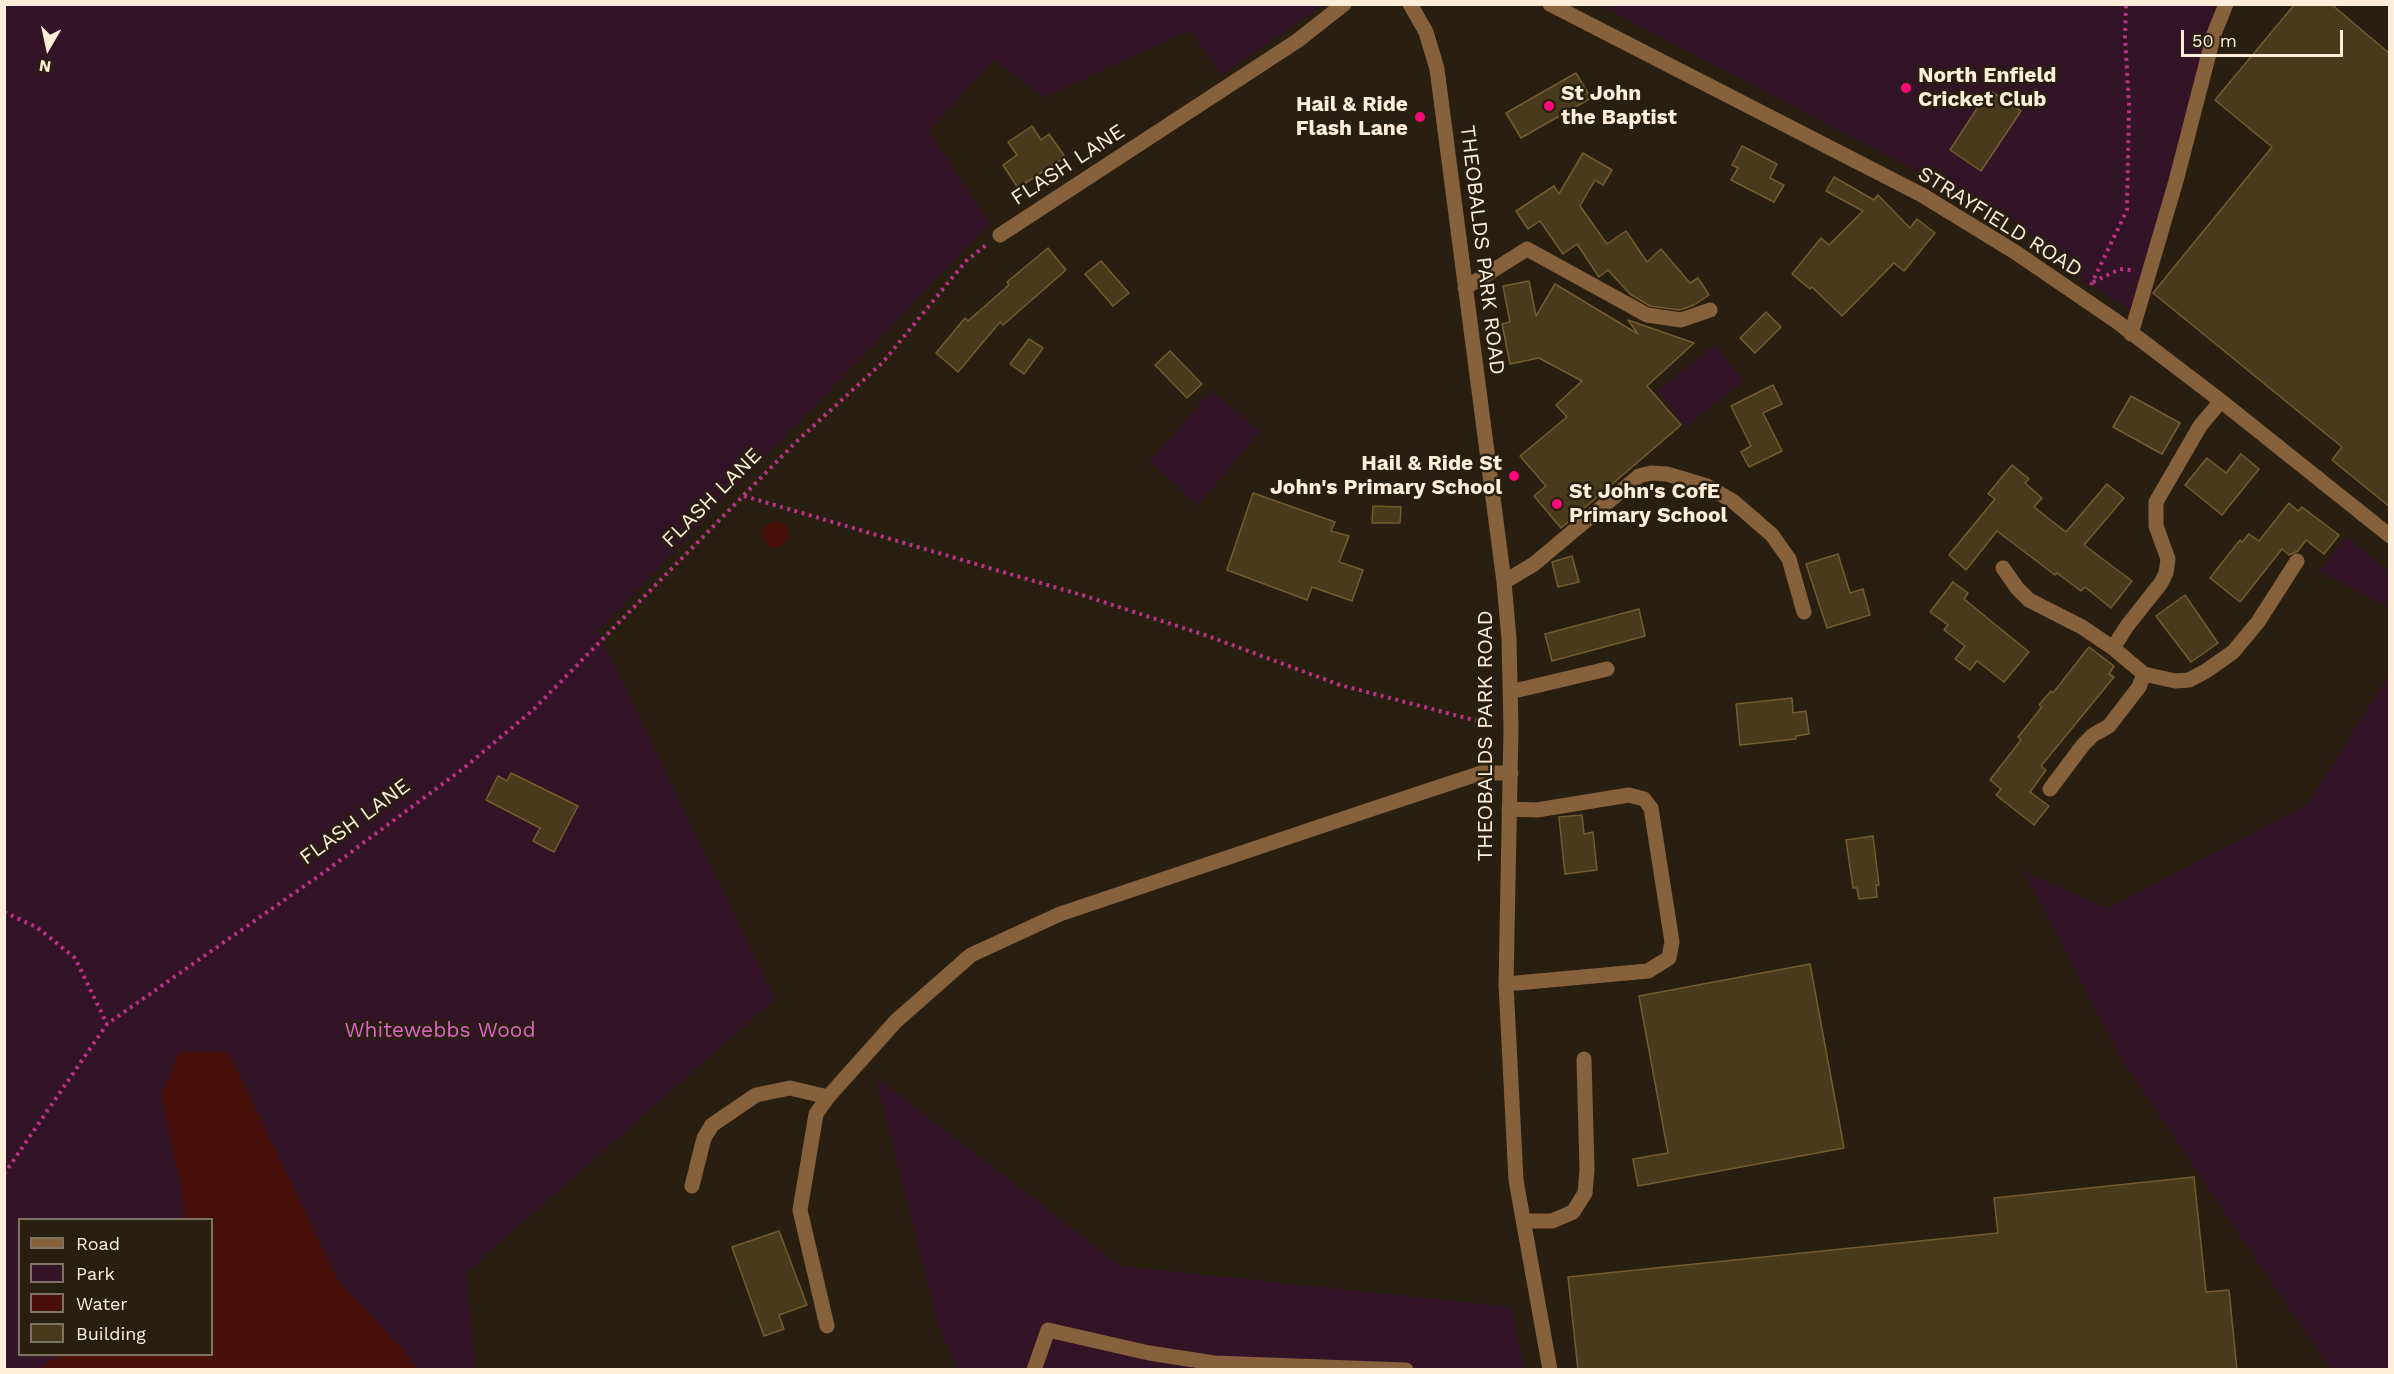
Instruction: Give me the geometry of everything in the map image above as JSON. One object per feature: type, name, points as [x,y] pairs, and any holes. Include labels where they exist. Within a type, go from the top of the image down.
[{"type":"street","name":"FLASH LANE","points":[[1000,235],[1297,41],[1344,4]]},
{"type":"street","name":"THEOBALDS PARK ROAD","points":[[1410,4],[1426,32],[1437,69],[1504,582],[1511,729],[1506,984],[1516,1180],[1551,1370]]},
{"type":"street","name":"STRAYFIELD ROAD","points":[[1550,4],[1922,195],[2015,252],[2084,299],[2221,401],[2390,536]]},
{"type":"street","points":[[2131,334],[2214,34],[2226,4]]},
{"type":"street","points":[[1465,288],[1527,249],[1647,315],[1681,320],[1710,310]]},
{"type":"street","points":[[2113,648],[2161,584],[2166,573],[2168,559],[2166,548],[2156,526],[2156,502],[2200,426],[2221,401]]},
{"type":"street","points":[[1504,582],[1534,564],[1639,476],[1652,473],[1667,474],[1707,486],[1734,502],[1772,536],[1789,559],[1804,612]]},
{"type":"street","points":[[2003,568],[2029,600],[2082,627],[2113,648],[2144,674],[2175,681],[2189,680],[2233,652],[2258,622],[2297,561]]},
{"type":"street","points":[[1510,692],[1607,669]]},
{"type":"street","points":[[2050,789],[2083,745],[2109,726],[2139,687],[2144,674]]},
{"type":"street","points":[[827,1326],[800,1210],[816,1114],[828,1097],[896,1021],[971,955],[1060,914],[1349,816],[1481,773],[1511,773]]},
{"type":"street","points":[[1506,984],[1648,972],[1669,958],[1672,942],[1651,808],[1644,799],[1629,795],[1537,810],[1509,809]]},
{"type":"street","points":[[1524,1221],[1552,1221],[1573,1212],[1585,1193],[1587,1170],[1584,1059]]},
{"type":"street","points":[[692,1186],[704,1138],[712,1125],[756,1095],[790,1088],[828,1097]]},
{"type":"street","points":[[1034,1370],[1048,1330],[1149,1353],[1214,1362],[1406,1370]]},
{"type":"path","points":[[2084,299],[2127,210],[2129,106],[2125,36],[2126,4]]},
{"type":"path","name":"FLASH LANE","points":[[107,1024],[323,873],[464,768],[533,710],[795,443],[883,362],[966,261],[1000,235]]},
{"type":"path","points":[[2092,282],[2120,269],[2150,271]]},
{"type":"path","points":[[744,496],[1096,600],[1205,635],[1340,685],[1511,729]]},
{"type":"path","points":[[4,912],[38,928],[75,958],[107,1024],[4,1174]]},
{"type":"green space","name":"Whitewebbs Wood","points":[[4,5],[1323,5],[1221,76],[1190,30],[1044,98],[994,60],[929,131],[990,224],[598,631],[775,999],[466,1273],[476,1369],[420,1369],[338,1280],[228,1052],[182,1192],[185,1218],[18,1218],[18,1356],[58,1356],[39,1369],[5,1369]],"holes":[[[512,773],[578,806],[554,852],[533,841],[540,827],[498,777],[507,781]]]},
{"type":"green space","points":[[1599,5],[2215,5],[2176,175],[2130,309],[2084,281],[2014,222]]},
{"type":"green space","points":[[1715,344],[1744,381],[1686,427],[1657,391]]},
{"type":"green space","points":[[1212,390],[1261,432],[1198,505],[1149,462]]},
{"type":"green space","points":[[2347,536],[2389,572],[2389,608],[2319,571]]},
{"type":"green space","points":[[2389,674],[2389,1369],[2330,1369],[2123,1062],[2023,871],[2108,908],[2308,804]]},
{"type":"green space","points":[[875,1076],[1121,1266],[1512,1307],[1524,1369],[957,1369],[938,1325]]},
{"type":"water","points":[[777,521],[789,526],[788,540],[779,548],[768,547],[761,532],[768,524]]},
{"type":"water","points":[[180,1052],[228,1052],[338,1280],[420,1369],[39,1369],[58,1356],[213,1356],[213,1218],[185,1218],[182,1191],[161,1095]]},
{"type":"building","points":[[2295,4],[2331,4],[2390,54],[2390,507],[2332,460],[2342,447],[2153,293],[2272,147],[2215,100]]},
{"type":"building","name":"St John the Baptist","points":[[1576,73],[1591,98],[1521,138],[1506,113]]},
{"type":"building","points":[[1989,90],[2021,111],[1981,171],[1950,150]]},
{"type":"building","points":[[1032,126],[1041,140],[1049,134],[1065,157],[1018,188],[1003,165],[1017,155],[1008,142]]},
{"type":"building","points":[[1742,146],[1777,164],[1770,178],[1784,185],[1774,202],[1731,180],[1738,168],[1732,165]]},
{"type":"building","points":[[1583,153],[1612,170],[1603,185],[1595,180],[1580,206],[1607,244],[1626,231],[1647,262],[1661,249],[1690,283],[1698,278],[1709,295],[1694,305],[1680,310],[1650,306],[1630,294],[1608,270],[1599,277],[1577,244],[1563,254],[1540,221],[1528,229],[1516,211],[1554,186],[1559,194]]},
{"type":"building","points":[[1834,177],[1874,200],[1878,195],[1910,228],[1917,219],[1935,233],[1904,271],[1894,263],[1842,316],[1812,287],[1810,289],[1792,274],[1821,238],[1829,245],[1863,211],[1826,191]]},
{"type":"building","points":[[1048,248],[1066,270],[1003,325],[1000,322],[958,372],[936,353],[965,318],[968,321],[1009,285],[1007,282]]},
{"type":"building","points":[[1101,261],[1129,293],[1113,306],[1085,274]]},
{"type":"building","points":[[1529,281],[1536,316],[1555,284],[1638,334],[1628,320],[1694,343],[1647,386],[1681,425],[1561,528],[1534,496],[1546,486],[1520,456],[1567,417],[1556,405],[1582,381],[1539,358],[1510,364],[1502,324],[1510,322],[1503,286]]},
{"type":"building","points":[[1766,312],[1781,327],[1755,353],[1740,338]]},
{"type":"building","points":[[1029,339],[1043,348],[1024,374],[1010,364]]},
{"type":"building","points":[[1170,351],[1202,384],[1187,398],[1155,365]]},
{"type":"building","points":[[1773,385],[1782,404],[1763,413],[1782,451],[1749,467],[1741,452],[1751,446],[1731,406]]},
{"type":"building","points":[[2131,396],[2180,423],[2162,454],[2113,427]]},
{"type":"building","points":[[2241,454],[2259,469],[2222,515],[2185,485],[2207,458],[2226,473]]},
{"type":"building","points":[[2012,465],[2029,479],[2025,483],[2042,498],[2034,507],[2066,532],[2107,484],[2124,498],[2084,545],[2132,581],[2111,608],[2085,587],[2081,591],[2057,573],[2055,575],[1997,531],[1966,570],[1949,555],[1995,499],[1988,494]]},
{"type":"building","points":[[1253,493],[1335,522],[1331,531],[1349,536],[1339,562],[1363,570],[1352,601],[1312,587],[1307,600],[1227,570]]},
{"type":"building","points":[[2289,503],[2298,511],[2302,507],[2339,535],[2324,554],[2306,540],[2298,551],[2289,555],[2282,549],[2240,602],[2210,578],[2240,540],[2242,542],[2249,534],[2259,541]]},
{"type":"building","points":[[1373,506],[1401,507],[1400,523],[1372,523]]},
{"type":"building","points":[[1838,554],[1850,593],[1863,589],[1870,615],[1827,628],[1806,564]]},
{"type":"building","points":[[1572,556],[1579,582],[1558,587],[1552,562]]},
{"type":"building","points":[[1953,582],[1968,593],[1964,599],[2029,652],[2004,682],[1977,661],[1970,670],[1955,659],[1965,646],[1944,630],[1948,625],[1930,612]]},
{"type":"building","points":[[2185,595],[2218,643],[2191,662],[2156,616]]},
{"type":"building","points":[[1639,609],[1645,636],[1552,661],[1545,634]]},
{"type":"building","points":[[2089,647],[2114,666],[2109,674],[2114,677],[2041,766],[2046,770],[2030,792],[2049,806],[2034,825],[1996,795],[2001,789],[1990,780],[2021,740],[2018,737],[2042,707],[2039,705],[2051,691],[2053,693]]},
{"type":"building","points":[[1792,698],[1793,713],[1806,711],[1809,734],[1796,736],[1796,739],[1740,745],[1736,704]]},
{"type":"building","points":[[511,773],[578,806],[554,852],[533,841],[540,828],[486,800],[498,776],[507,781]]},
{"type":"building","points":[[1582,815],[1584,834],[1593,832],[1597,870],[1565,874],[1559,817]]},
{"type":"building","points":[[1873,836],[1879,885],[1876,885],[1877,897],[1859,899],[1857,888],[1853,888],[1846,840]]},
{"type":"building","points":[[1810,964],[1844,1148],[1638,1186],[1633,1159],[1668,1153],[1639,996]]},
{"type":"building","points":[[2194,1177],[2206,1292],[2229,1290],[2237,1370],[1578,1370],[1568,1277],[1998,1233],[1994,1198]]},
{"type":"building","points":[[779,1231],[807,1305],[779,1315],[784,1329],[764,1336],[732,1247]]},
{"type":"place","name":"North Enfield Cricket Club","points":[[1906,88]]},
{"type":"place","name":"St John the Baptist","points":[[1549,106]]},
{"type":"place","name":"Hail & Ride Flash Lane","points":[[1420,117]]},
{"type":"place","name":"Hail & Ride St John's Primary School","points":[[1514,476]]},
{"type":"place","name":"St John's CofE Primary School","points":[[1557,504]]}]
